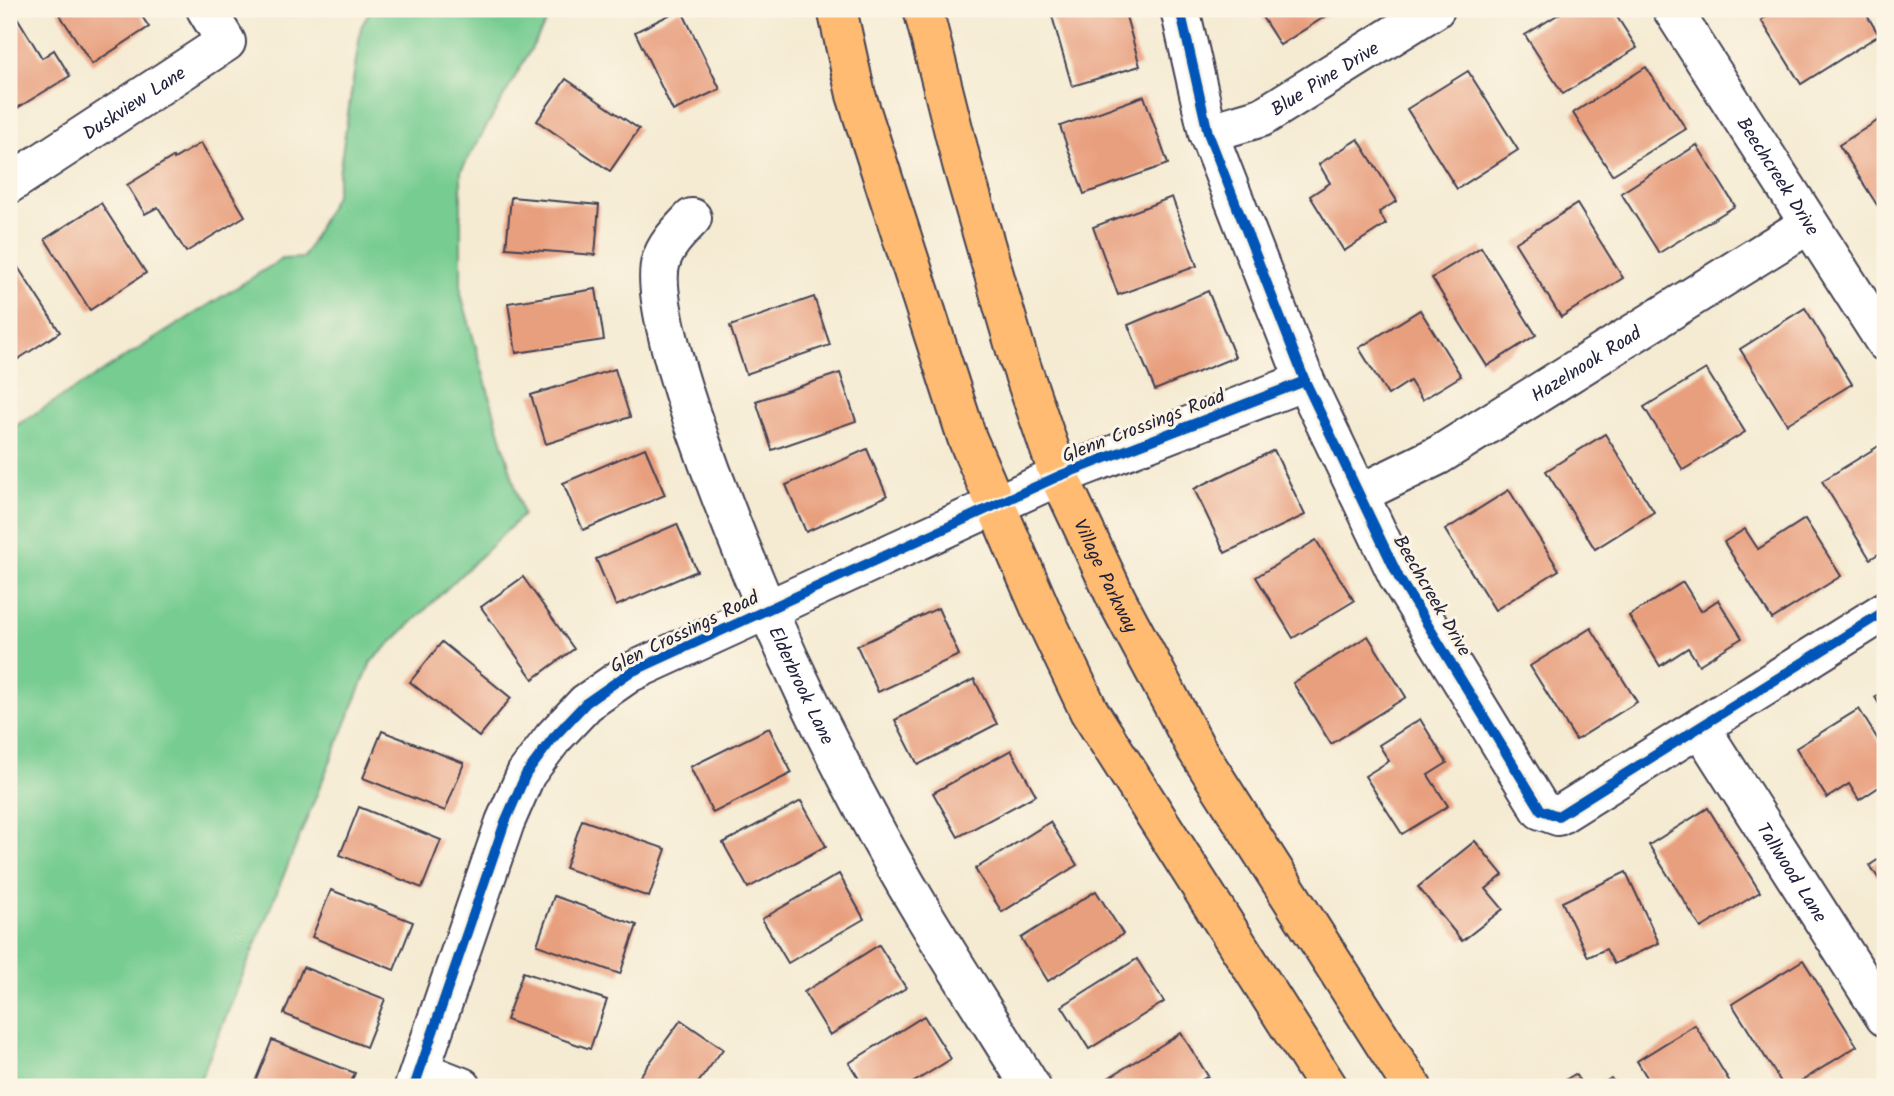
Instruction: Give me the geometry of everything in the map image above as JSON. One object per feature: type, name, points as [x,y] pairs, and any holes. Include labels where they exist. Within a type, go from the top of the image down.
[{"type":"main road","points":[[837,9],[856,95],[967,438],[1041,610],[1089,711],[1328,1087]]},
{"type":"main road","name":"Village Parkway","points":[[923,9],[962,164],[1017,354],[1059,476],[1117,600],[1197,750],[1412,1087]]},
{"type":"street","name":"Duskview Lane","points":[[9,184],[226,42],[206,9]]},
{"type":"street","name":"Beechcreek Drive","points":[[1180,9],[1208,133],[1305,381],[1399,578],[1541,810],[1558,816],[1885,611]]},
{"type":"street","name":"Blue Pine Drive","points":[[1208,133],[1262,117],[1435,9]]},
{"type":"street","name":"Beechcreek Drive","points":[[1672,9],[1885,342]]},
{"type":"street","name":"Elderbrook Lane","points":[[692,218],[670,243],[661,261],[659,289],[681,386],[710,470],[767,610],[864,810],[905,884],[1031,1087]]},
{"type":"street","name":"Hazelnook Road","points":[[1359,494],[1439,455],[1809,223]]},
{"type":"street","name":"Glenn Crossings Road","points":[[996,505],[1059,476],[1305,381]]},
{"type":"street","name":"Glen Crossings Road","points":[[418,1079],[505,822],[526,775],[552,738],[586,703],[629,673],[996,505]]},
{"type":"street","name":"Tallwood Lane","points":[[1700,727],[1885,1017]]},
{"type":"street","points":[[418,1079],[462,1087]]},
{"type":"green space","points":[[371,9],[554,9],[461,171],[461,294],[523,515],[371,662],[197,1087],[9,1087],[9,430],[282,259],[303,258],[336,194],[361,27]]},
{"type":"building","points":[[12,9],[42,58],[54,50],[70,76],[9,113],[9,11]]},
{"type":"building","points":[[56,9],[137,9],[149,27],[92,64]]},
{"type":"building","points":[[681,9],[720,89],[673,111],[635,32]]},
{"type":"building","points":[[1078,9],[1124,9],[1140,66],[1072,86],[1052,16]]},
{"type":"building","points":[[1257,9],[1337,9],[1280,45]]},
{"type":"building","points":[[1567,9],[1612,9],[1637,48],[1563,94],[1525,35]]},
{"type":"building","points":[[1780,9],[1863,9],[1879,35],[1801,84],[1761,20]]},
{"type":"building","points":[[1646,67],[1686,129],[1612,175],[1573,113]]},
{"type":"building","points":[[1468,71],[1518,150],[1457,189],[1407,109]]},
{"type":"building","points":[[566,79],[639,129],[610,171],[537,121]]},
{"type":"building","points":[[1144,96],[1168,164],[1084,194],[1060,126]]},
{"type":"building","points":[[1885,116],[1885,200],[1877,205],[1839,145]]},
{"type":"building","points":[[1358,139],[1397,201],[1379,212],[1386,224],[1344,251],[1310,196],[1330,183],[1319,164]]},
{"type":"building","points":[[201,143],[245,216],[186,252],[158,207],[145,214],[127,185]]},
{"type":"building","points":[[1697,145],[1735,206],[1659,253],[1621,193]]},
{"type":"building","points":[[511,197],[599,205],[595,255],[506,248]]},
{"type":"building","points":[[1172,197],[1197,266],[1118,295],[1093,227]]},
{"type":"building","points":[[101,203],[146,273],[90,310],[45,239]]},
{"type":"building","points":[[1577,204],[1623,278],[1561,317],[1515,243]]},
{"type":"building","points":[[1481,247],[1536,335],[1487,366],[1432,278]]},
{"type":"building","points":[[12,258],[60,332],[9,365],[9,260]]},
{"type":"building","points":[[596,289],[604,340],[516,353],[508,303]]},
{"type":"building","points":[[1208,291],[1235,357],[1155,390],[1128,325]]},
{"type":"building","points":[[814,297],[830,345],[746,374],[730,326]]},
{"type":"building","points":[[1805,308],[1852,384],[1787,424],[1740,349]]},
{"type":"building","points":[[1420,310],[1461,376],[1422,400],[1410,381],[1388,395],[1359,348]]},
{"type":"building","points":[[615,369],[630,417],[546,444],[531,395]]},
{"type":"building","points":[[1706,369],[1745,432],[1683,470],[1644,407]]},
{"type":"building","points":[[840,373],[856,421],[772,450],[756,401]]},
{"type":"building","points":[[1605,434],[1654,512],[1595,549],[1546,471]]},
{"type":"building","points":[[1882,444],[1885,448],[1885,550],[1870,559],[1822,481]]},
{"type":"building","points":[[645,448],[665,495],[583,530],[563,483]]},
{"type":"building","points":[[867,449],[887,496],[806,532],[786,485]]},
{"type":"building","points":[[1274,450],[1305,515],[1225,553],[1194,489]]},
{"type":"building","points":[[1509,490],[1559,570],[1495,610],[1445,530]]},
{"type":"building","points":[[1805,519],[1841,576],[1772,619],[1724,542],[1745,529],[1758,549]]},
{"type":"building","points":[[677,524],[697,571],[616,606],[596,559]]},
{"type":"building","points":[[1316,540],[1354,601],[1293,638],[1256,577]]},
{"type":"building","points":[[523,577],[574,649],[533,679],[481,607]]},
{"type":"building","points":[[1683,582],[1701,611],[1718,600],[1742,638],[1699,665],[1688,648],[1660,666],[1629,616]]},
{"type":"building","points":[[938,608],[959,655],[878,692],[857,646]]},
{"type":"building","points":[[1591,628],[1637,702],[1576,740],[1530,666]]},
{"type":"building","points":[[1368,636],[1406,697],[1331,744],[1293,683]]},
{"type":"building","points":[[442,642],[511,698],[479,737],[410,682]]},
{"type":"building","points":[[974,679],[997,724],[918,765],[895,720]]},
{"type":"building","points":[[1885,691],[1885,713],[1875,697]]},
{"type":"building","points":[[1859,709],[1885,751],[1885,783],[1859,800],[1849,784],[1827,798],[1796,748]]},
{"type":"building","points":[[1420,719],[1447,763],[1428,775],[1448,806],[1402,834],[1365,776],[1389,761],[1379,745]]},
{"type":"building","points":[[769,728],[792,773],[713,813],[690,767]]},
{"type":"building","points":[[382,731],[464,763],[445,811],[363,778]]},
{"type":"building","points":[[1011,750],[1036,795],[958,837],[933,793]]},
{"type":"building","points":[[801,801],[826,846],[748,888],[723,843]]},
{"type":"building","points":[[359,807],[441,840],[422,888],[340,855]]},
{"type":"building","points":[[1708,808],[1760,892],[1701,928],[1649,845]]},
{"type":"building","points":[[582,820],[666,849],[649,897],[565,868]]},
{"type":"building","points":[[1050,822],[1077,865],[1002,912],[975,869]]},
{"type":"building","points":[[1475,841],[1503,875],[1486,889],[1503,909],[1462,941],[1418,887]]},
{"type":"building","points":[[1885,855],[1885,889],[1870,865]]},
{"type":"building","points":[[1626,872],[1659,943],[1614,964],[1606,949],[1588,957],[1562,902]]},
{"type":"building","points":[[839,874],[864,919],[788,963],[762,919]]},
{"type":"building","points":[[331,890],[413,922],[394,970],[312,937]]},
{"type":"building","points":[[1096,891],[1123,934],[1048,981],[1021,938]]},
{"type":"building","points":[[554,896],[637,925],[620,974],[537,945]]},
{"type":"building","points":[[879,945],[906,988],[830,1035],[804,992]]},
{"type":"building","points":[[1137,959],[1164,1002],[1089,1049],[1062,1006]]},
{"type":"building","points":[[1803,960],[1857,1046],[1792,1087],[1784,1087],[1732,1004]]},
{"type":"building","points":[[303,967],[385,999],[366,1047],[284,1014]]},
{"type":"building","points":[[523,972],[607,1000],[590,1049],[506,1020]]},
{"type":"building","points":[[924,1016],[951,1059],[906,1087],[864,1087],[849,1063]]},
{"type":"building","points":[[681,1020],[723,1049],[695,1087],[632,1087]]},
{"type":"building","points":[[1695,1025],[1733,1087],[1653,1087],[1637,1061]]},
{"type":"building","points":[[1181,1033],[1208,1076],[1190,1087],[1110,1087],[1105,1080]]},
{"type":"building","points":[[272,1040],[355,1073],[349,1087],[253,1087]]},
{"type":"building","points":[[1575,1074],[1584,1087],[1554,1087]]},
{"type":"building","points":[[1611,1078],[1617,1087],[1597,1087]]},
{"type":"cycle path","points":[[1180,9],[1208,133],[1305,381],[1399,578],[1541,810],[1558,816],[1885,611]]},
{"type":"cycle path","points":[[414,1087],[505,822],[526,774],[553,738],[586,703],[629,673],[1059,476],[1305,381]]}]
